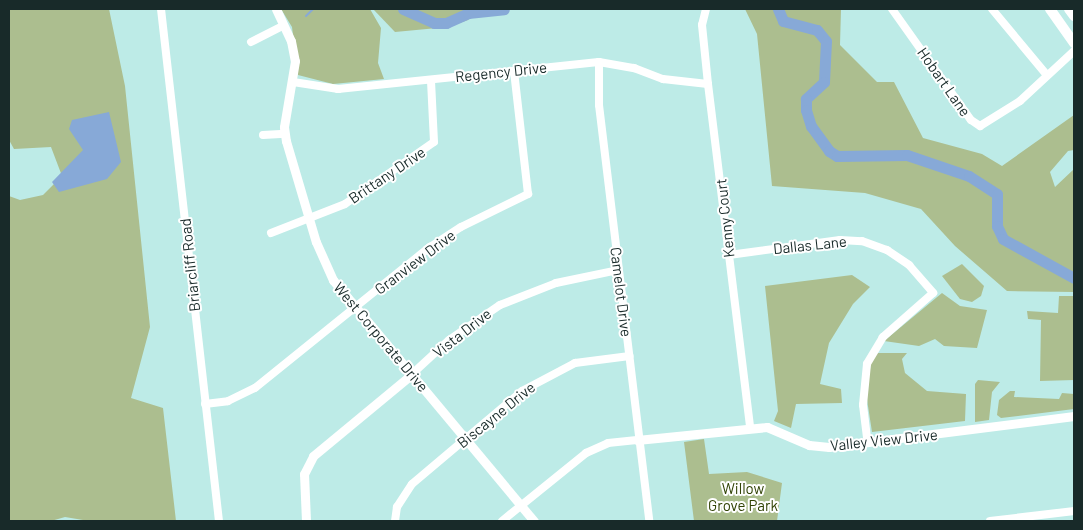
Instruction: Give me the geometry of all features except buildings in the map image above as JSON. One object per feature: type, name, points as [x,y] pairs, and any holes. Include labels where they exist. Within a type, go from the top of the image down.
[{"type":"main road","points":[[1050,9],[1074,43]]},
{"type":"main road","points":[[1069,9],[1074,16]]},
{"type":"street","name":"Briarcliff Road","points":[[161,9],[219,521]]},
{"type":"street","name":"West Corporate Drive","points":[[276,9],[294,53],[293,82],[285,134],[308,219],[333,280],[465,441],[534,521]]},
{"type":"street","name":"Kenny Court","points":[[706,9],[702,25],[708,84],[750,427]]},
{"type":"street","name":"Hobart Lane","points":[[892,9],[977,125],[988,124],[1012,107],[1046,74],[1074,51]]},
{"type":"street","points":[[992,9],[1046,74]]},
{"type":"street","points":[[251,42],[284,25]]},
{"type":"street","name":"Regency Drive","points":[[293,82],[338,89],[599,62],[634,68],[663,79],[708,84]]},
{"type":"street","name":"Camelot Drive","points":[[599,62],[599,105],[630,356],[637,440],[649,521]]},
{"type":"street","name":"Granview Drive","points":[[205,404],[228,402],[255,388],[438,242],[528,194],[514,71]]},
{"type":"street","name":"Brittany Drive","points":[[308,219],[344,204],[434,142],[431,80]]},
{"type":"street","points":[[262,135],[285,134]]},
{"type":"street","points":[[272,233],[308,219]]},
{"type":"street","name":"Dallas Lane","points":[[729,255],[840,240],[862,241],[887,250],[909,265],[934,293],[883,337],[867,364],[863,398],[868,443]]},
{"type":"street","name":"Vista Drive","points":[[306,521],[304,474],[312,456],[412,374],[449,340],[500,305],[556,283],[618,270]]},
{"type":"street","name":"Biscayne Drive","points":[[395,521],[403,494],[513,398],[546,376],[592,359],[630,356]]},
{"type":"street","name":"Valley View Drive","points":[[637,440],[750,427],[767,427],[809,445],[868,443],[1074,416]]},
{"type":"street","points":[[502,521],[586,453],[608,443],[637,440]]},
{"type":"street","points":[[991,521],[1074,511]]},
{"type":"green space","points":[[9,9],[109,9],[125,86],[150,327],[131,398],[163,408],[176,521],[89,521],[65,517],[51,521],[9,521],[9,196],[20,200],[43,195],[62,176],[51,147],[14,149],[9,140]]},
{"type":"green space","points":[[281,9],[370,9],[381,28],[378,63],[384,79],[333,84],[298,75],[292,27]]},
{"type":"green space","points":[[373,9],[478,9],[468,20],[448,27],[395,32]]},
{"type":"green space","points":[[745,9],[841,9],[840,45],[877,82],[894,82],[923,138],[982,154],[1002,166],[1074,115],[1074,150],[1068,151],[1050,172],[1055,187],[1074,169],[1074,292],[1007,291],[955,246],[921,209],[865,193],[772,186],[757,34]]},
{"type":"green space","points":[[962,264],[984,286],[981,296],[972,302],[960,299],[942,276]]},
{"type":"green space","points":[[852,275],[870,287],[853,304],[829,343],[820,384],[841,389],[842,403],[796,404],[791,428],[774,421],[778,411],[765,286]]},
{"type":"green space","points":[[942,293],[960,306],[987,310],[977,348],[944,346],[935,339],[919,346],[884,341]]},
{"type":"green space","points":[[1059,296],[1074,296],[1074,380],[1040,381],[1041,320],[1028,319],[1027,311],[1058,313]]},
{"type":"green space","points":[[877,353],[907,353],[902,359],[905,373],[927,391],[966,394],[965,421],[872,432],[866,393],[871,363]]},
{"type":"green space","points":[[978,380],[1000,382],[992,392],[989,420],[975,422],[975,384]]},
{"type":"green space","points":[[1010,391],[1015,391],[1014,397],[1059,399],[1062,393],[1074,394],[1074,409],[1001,418],[997,415],[999,400]]},
{"type":"green space","name":"Willow Grove Park","points":[[704,439],[709,474],[747,472],[782,483],[777,521],[694,521],[684,442]]},
{"type":"water","points":[[109,112],[121,162],[107,179],[59,192],[52,182],[83,150],[69,129],[72,120]]},
{"type":"waterway","points":[[306,16],[313,9]]},
{"type":"waterway","points":[[403,9],[434,23],[446,23],[468,13],[504,9]]},
{"type":"waterway","points":[[778,9],[783,21],[817,30],[826,41],[824,82],[806,99],[806,110],[811,126],[829,151],[837,156],[907,155],[969,176],[997,194],[997,226],[1003,239],[1074,278]]}]
